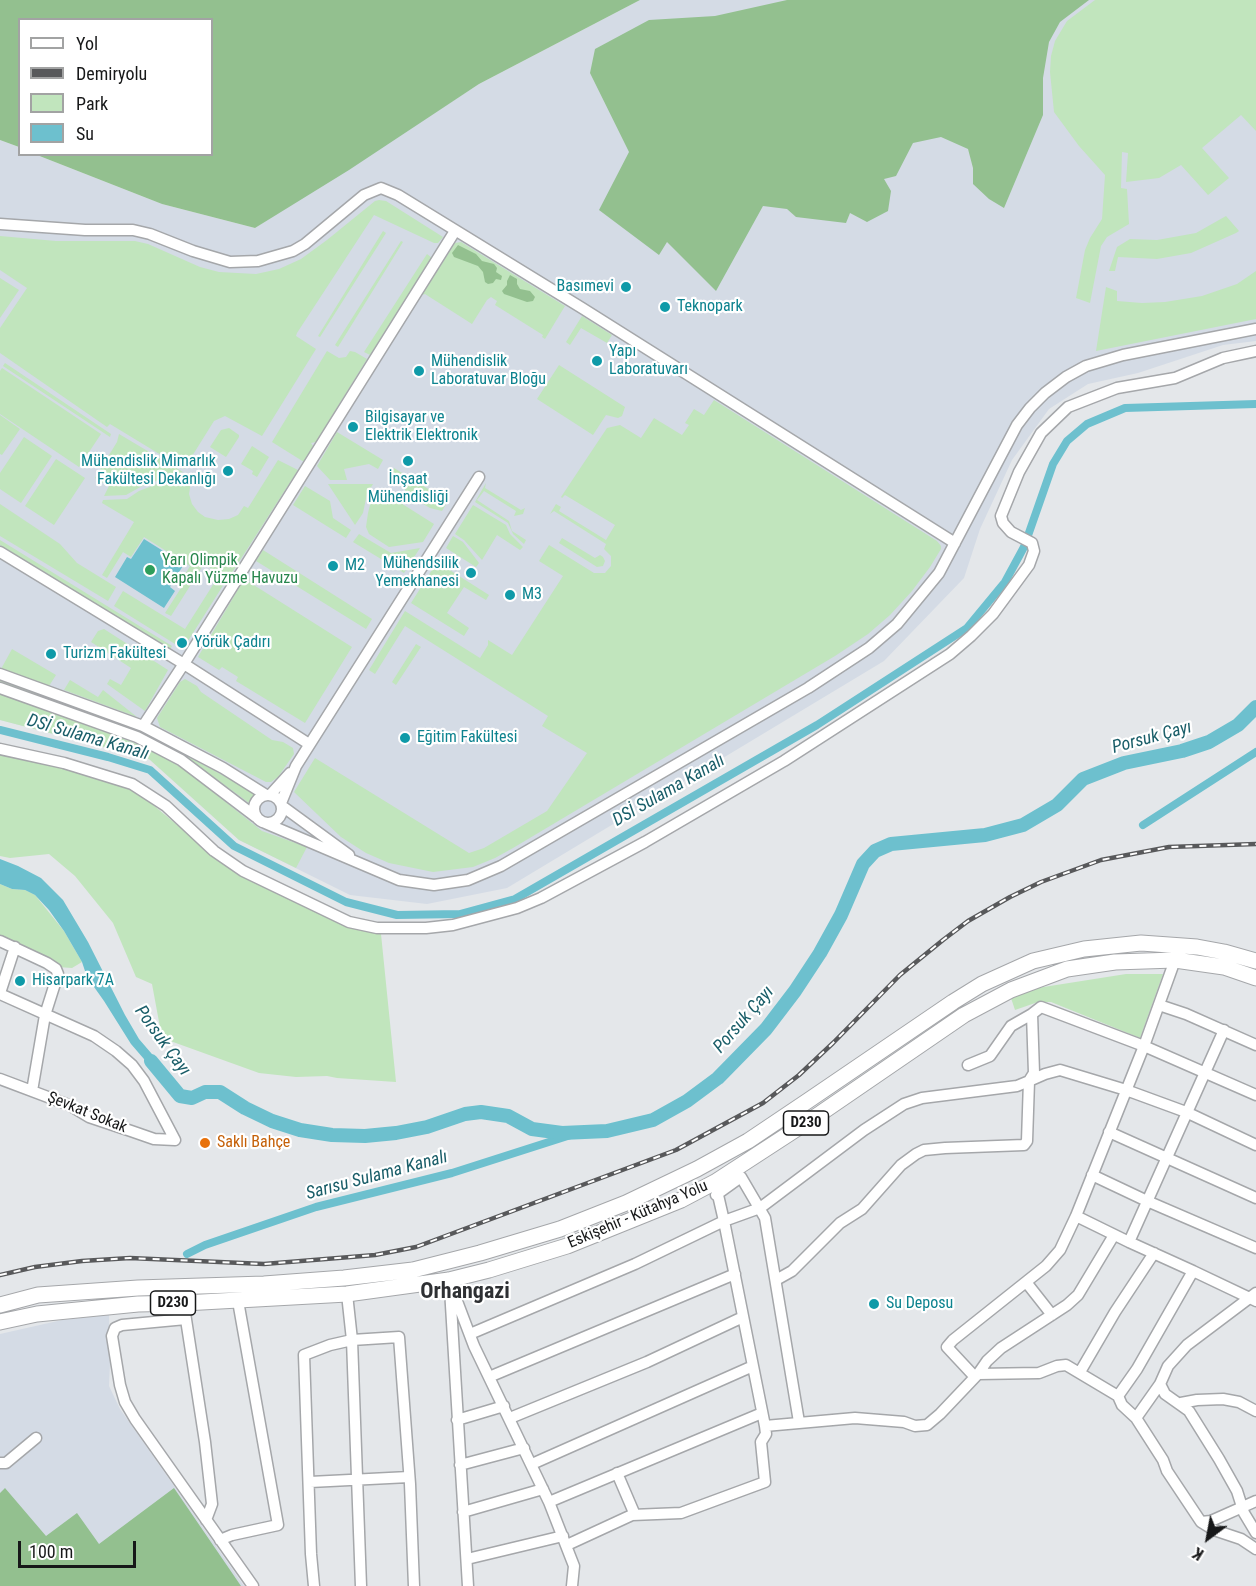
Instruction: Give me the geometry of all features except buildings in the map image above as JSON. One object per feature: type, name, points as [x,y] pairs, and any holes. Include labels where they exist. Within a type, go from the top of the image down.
[{"type":"highway","name":"Eskişehir - Kütahya Yolu","points":[[0,1305],[38,1295],[138,1288],[264,1284],[344,1278],[439,1265],[560,1229],[626,1203],[697,1169],[748,1141],[982,984],[1033,961],[1084,949],[1141,944],[1197,947],[1256,961]]},
{"type":"highway","name":"Eskişehir - Kütahya Yolu","points":[[0,1322],[37,1314],[138,1304],[185,1311],[238,1301],[347,1294],[449,1280],[489,1270],[567,1246],[681,1200],[715,1189],[963,1015],[1011,990],[1067,969],[1115,962],[1175,960],[1224,967],[1256,978]]},
{"type":"highway","points":[[344,1278],[347,1294]]},
{"type":"street","points":[[0,224],[86,230],[132,230],[230,262],[258,261],[299,247],[364,195],[381,188],[398,195],[610,326],[955,543]]},
{"type":"street","points":[[143,726],[455,231]]},
{"type":"street","points":[[0,688],[146,741],[181,760],[261,820],[399,880],[434,885],[468,880],[501,866],[808,688],[869,648],[897,624],[939,573],[1017,426],[1045,393],[1066,377],[1086,366],[1123,355],[1256,329]]},
{"type":"street","points":[[0,748],[64,763],[132,784],[166,806],[214,851],[243,871],[349,922],[377,928],[426,928],[453,925],[517,908],[541,898],[645,842],[784,761],[950,654],[993,614],[1029,565],[1034,550],[1027,540],[1011,532],[1003,524],[1000,516],[1018,472],[1041,433],[1068,407],[1117,388],[1175,378],[1223,358],[1256,351]]},
{"type":"street","points":[[296,766],[268,795],[255,803],[254,810],[261,820],[272,823],[279,820],[282,804],[296,766],[479,477]]},
{"type":"street","points":[[0,552],[184,664],[309,744]]},
{"type":"street","points":[[0,674],[143,726],[223,768],[268,795],[276,797],[361,864]]},
{"type":"street","points":[[0,941],[47,963],[56,969],[58,974],[45,1015],[32,1090]]},
{"type":"street","points":[[15,947],[0,994],[45,1015]]},
{"type":"street","points":[[1175,960],[1110,1132],[1060,1250],[1046,1266],[947,1347],[977,1375],[1039,1372],[1066,1365],[1118,1396],[1122,1405],[1136,1418],[1163,1460],[1167,1471],[1201,1522],[1214,1530],[1241,1539],[1256,1549]]},
{"type":"street","points":[[1159,1005],[1186,1014],[1256,1045]]},
{"type":"street","points":[[968,1065],[990,1056],[1011,1026],[1041,1007],[1144,1046],[1256,1095]]},
{"type":"street","points":[[776,1281],[792,1271],[840,1223],[862,1209],[901,1165],[916,1154],[924,1150],[945,1148],[1024,1145],[1027,1141],[1029,1081],[1034,1073],[1032,1014]]},
{"type":"street","name":"Şevkat Sokak","points":[[0,1079],[69,1105],[89,1117],[154,1138],[175,1140],[144,1081],[132,1065],[94,1036],[45,1015]]},
{"type":"street","points":[[1129,1242],[1224,1030]]},
{"type":"street","points":[[470,1334],[636,1264],[724,1221],[760,1208],[864,1130],[904,1104],[922,1098],[1017,1086],[1060,1070],[1126,1090],[1186,1112],[1256,1145]]},
{"type":"street","points":[[1110,1132],[1256,1197]]},
{"type":"street","points":[[1092,1175],[1256,1248]]},
{"type":"street","points":[[466,1559],[565,1541],[634,1515],[681,1514],[765,1482],[761,1442],[766,1434],[765,1426],[724,1221],[715,1189],[741,1177],[765,1218],[799,1422]]},
{"type":"street","points":[[1076,1216],[1254,1297]]},
{"type":"street","points":[[765,1426],[855,1418],[904,1422],[915,1426],[927,1425],[1001,1348],[1067,1305],[1078,1295],[1114,1235]]},
{"type":"street","points":[[1080,1372],[1115,1312],[1155,1253]]},
{"type":"street","points":[[1118,1396],[1137,1369],[1193,1271]]},
{"type":"street","points":[[489,1377],[735,1274]]},
{"type":"street","points":[[449,1280],[489,1377],[532,1464],[565,1541],[574,1566],[572,1586]]},
{"type":"street","points":[[449,1280],[468,1586]]},
{"type":"street","points":[[1026,1282],[1052,1315]]},
{"type":"street","points":[[347,1294],[352,1340],[361,1586]]},
{"type":"street","points":[[1136,1418],[1161,1384],[1168,1366],[1187,1345],[1254,1297]]},
{"type":"street","points":[[220,1540],[232,1534],[278,1525],[238,1301]]},
{"type":"street","points":[[206,1520],[212,1504],[185,1311],[119,1325],[113,1330],[112,1336],[120,1385],[130,1411],[206,1520],[220,1540],[253,1586]]},
{"type":"street","points":[[510,1418],[647,1362],[743,1317]]},
{"type":"street","points":[[314,1586],[304,1355],[352,1340],[399,1337],[410,1477],[414,1586]]},
{"type":"street","points":[[532,1464],[753,1366]]},
{"type":"street","points":[[1161,1384],[1165,1394],[1190,1411],[1237,1491],[1256,1533]]},
{"type":"street","points":[[1180,1403],[1223,1399],[1254,1409]]},
{"type":"street","points":[[457,1420],[504,1406]]},
{"type":"street","points":[[549,1502],[762,1413]]},
{"type":"street","points":[[0,1463],[6,1463],[36,1438]]},
{"type":"street","points":[[460,1465],[524,1448]]},
{"type":"street","points":[[617,1473],[634,1515]]},
{"type":"street","points":[[310,1482],[410,1477]]},
{"type":"street","points":[[463,1512],[543,1489]]},
{"type":"street","points":[[1201,1522],[1211,1521],[1256,1501]]},
{"type":"shaded area","points":[[640,0],[1256,0],[1256,341],[1223,345],[1138,373],[1088,384],[1049,409],[1012,460],[980,529],[964,578],[884,661],[507,888],[427,904],[350,895],[239,840],[149,759],[0,720],[0,140],[18,147],[18,156],[40,156],[162,204],[255,228],[479,84]]},
{"type":"shaded area","points":[[109,1315],[109,1386],[120,1409],[244,1586],[0,1586],[0,1334],[62,1320]]},
{"type":"green space","points":[[0,0],[640,0],[479,84],[349,170],[255,228],[162,204],[40,156],[213,156],[213,18],[18,18],[18,147],[0,140]]},
{"type":"green space","points":[[787,0],[1089,0],[1060,22],[1049,42],[1043,78],[1043,115],[1004,208],[989,199],[973,184],[973,168],[968,149],[941,137],[913,143],[896,176],[884,179],[891,191],[888,211],[867,222],[850,213],[846,223],[796,217],[787,209],[763,206],[716,291],[667,242],[659,255],[599,210],[629,152],[590,73],[595,49],[649,20],[715,16]]},
{"type":"green space","points":[[1095,0],[1256,0],[1256,131],[1241,115],[1202,148],[1229,178],[1208,195],[1181,165],[1159,178],[1126,182],[1128,153],[1122,152],[1121,188],[1127,189],[1129,224],[1107,237],[1101,246],[1090,303],[1076,298],[1085,250],[1102,219],[1105,175],[1079,146],[1054,112],[1050,72],[1055,41],[1067,21]]},
{"type":"green space","points":[[379,200],[386,201],[443,237],[438,243],[434,243],[374,215],[297,333],[296,336],[316,349],[262,436],[225,416],[214,421],[184,469],[110,424],[107,427],[0,353],[0,328],[27,288],[0,270],[0,236],[56,241],[135,241],[148,244],[200,267],[219,272],[256,274],[279,269],[301,259]]},
{"type":"green space","points":[[1226,216],[1239,231],[1191,253],[1157,259],[1118,257],[1115,271],[1109,271],[1117,247],[1130,239],[1157,240],[1196,233]]},
{"type":"green space","points":[[383,231],[386,233],[320,337],[318,336]]},
{"type":"green space","points":[[401,241],[403,242],[338,347],[335,345]]},
{"type":"green space","points":[[461,242],[565,306],[545,339],[543,335],[495,305],[497,301],[491,297],[472,324],[425,294],[422,295],[455,243]]},
{"type":"green space","points":[[458,245],[476,254],[482,261],[494,264],[497,268],[496,272],[502,276],[501,280],[496,279],[493,283],[488,284],[478,266],[454,257],[452,253]]},
{"type":"green space","points":[[427,254],[432,258],[370,355],[364,352]]},
{"type":"green space","points":[[1256,271],[1256,319],[1096,351],[1106,287],[1117,291],[1117,301],[1165,302],[1202,296],[1237,284]]},
{"type":"green space","points":[[510,275],[517,279],[520,289],[530,291],[535,297],[533,301],[527,302],[504,294],[502,291]]},
{"type":"green space","points":[[0,278],[19,290],[0,318]]},
{"type":"green space","points":[[582,316],[612,335],[607,343],[581,328],[570,345],[566,342]]},
{"type":"green space","points":[[327,351],[339,358],[346,357],[350,351],[355,352],[367,359],[316,442],[311,443],[313,446],[304,462],[272,442]]},
{"type":"green space","points":[[5,363],[111,434],[110,437],[3,366]]},
{"type":"green space","points":[[559,365],[625,407],[622,416],[618,418],[606,415],[593,435],[537,399]]},
{"type":"green space","points":[[2,368],[101,434],[79,467],[0,414],[0,371]]},
{"type":"green space","points":[[714,400],[937,541],[941,549],[912,591],[868,634],[835,656],[495,858],[473,867],[433,872],[389,863],[366,853],[341,837],[294,792],[315,758],[469,853],[484,848],[547,811],[587,753],[542,726],[548,716],[405,626],[375,674],[369,670],[405,611],[480,658],[488,645],[488,640],[512,655],[563,576],[539,561],[549,545],[594,573],[605,573],[611,566],[611,556],[604,549],[606,544],[554,511],[550,514],[556,504],[561,507],[559,511],[606,540],[615,525],[565,495],[561,497],[607,428],[620,425],[641,438],[654,418],[682,435],[689,425],[685,423],[694,409],[704,415]]},
{"type":"green space","points":[[0,415],[20,429],[2,455],[0,454]]},
{"type":"green space","points":[[229,428],[239,437],[226,457],[210,447],[221,430]]},
{"type":"green space","points":[[337,432],[383,460],[378,469],[369,464],[344,469],[347,480],[330,480],[317,466]]},
{"type":"green space","points":[[119,434],[183,472],[144,485],[126,495],[104,496],[109,486],[95,478],[117,442]]},
{"type":"green space","points":[[24,437],[52,456],[21,503],[0,489],[0,473]]},
{"type":"green space","points":[[252,446],[269,457],[257,477],[252,474],[253,471],[241,464]]},
{"type":"green space","points":[[56,459],[85,478],[54,525],[25,506]]},
{"type":"green space","points":[[278,460],[298,470],[228,579],[204,564],[171,616],[165,613],[181,588],[178,586],[190,566],[144,537],[131,557],[123,552],[107,578],[102,575],[134,522],[102,503],[103,500],[127,499],[139,491],[160,483],[183,478],[191,482],[189,494],[198,512],[205,517],[218,520],[229,519],[238,515],[244,506],[248,508]]},
{"type":"green space","points":[[394,468],[448,501],[442,511],[430,508],[406,494],[403,480],[391,473]]},
{"type":"green space","points":[[486,483],[485,488],[521,510],[525,508],[523,514],[514,516],[516,511],[484,491],[477,500],[509,521],[512,531],[526,540],[524,544],[513,534],[508,523],[475,502]]},
{"type":"green space","points":[[328,484],[373,484],[367,494],[363,513],[355,525]]},
{"type":"green space","points":[[305,486],[330,501],[333,518],[351,530],[346,538],[293,505]]},
{"type":"green space","points":[[377,488],[434,524],[423,542],[389,547],[369,534],[366,527],[368,513]]},
{"type":"green space","points":[[0,504],[60,544],[77,563],[116,587],[108,601],[0,536]]},
{"type":"green space","points":[[473,505],[506,525],[510,534],[523,547],[520,550],[497,535],[482,560],[464,540],[455,534]]},
{"type":"green space","points":[[359,534],[391,553],[420,548],[404,573],[353,542]]},
{"type":"green space","points":[[453,536],[463,542],[479,563],[476,567],[446,548]]},
{"type":"green space","points":[[562,538],[595,558],[600,555],[603,557],[605,561],[603,566],[597,567],[559,543]]},
{"type":"green space","points":[[0,540],[172,646],[170,649],[0,545]]},
{"type":"green space","points":[[263,550],[372,619],[366,629],[256,561]]},
{"type":"green space","points":[[437,562],[489,595],[486,600],[464,587],[447,613],[469,628],[464,636],[411,603]]},
{"type":"green space","points":[[246,576],[250,578],[249,582],[352,647],[305,723],[236,681],[238,677],[222,667],[219,670],[198,657]]},
{"type":"green space","points":[[216,580],[224,584],[186,644],[175,644],[114,606],[123,591],[185,629]]},
{"type":"green space","points":[[104,629],[168,670],[145,711],[107,684],[110,679],[121,685],[131,668],[91,642],[98,631]]},
{"type":"green space","points":[[416,644],[421,647],[396,685],[392,682]]},
{"type":"green space","points":[[12,649],[56,675],[49,686],[1,669]]},
{"type":"green space","points":[[0,679],[140,731],[256,793],[249,803],[185,756],[166,746],[139,733],[0,682]]},
{"type":"green space","points":[[185,679],[272,740],[283,742],[293,748],[294,754],[278,777],[271,782],[266,782],[160,727],[157,718],[180,682]]},
{"type":"green space","points":[[70,680],[98,697],[103,690],[137,717],[64,690]]},
{"type":"green space","points":[[0,694],[88,725],[144,747],[169,760],[188,772],[262,831],[307,847],[296,868],[239,840],[149,759],[0,720]]},
{"type":"green space","points":[[0,754],[56,766],[121,785],[140,794],[218,859],[360,929],[381,934],[396,1082],[259,1073],[162,1038],[152,984],[136,977],[113,923],[75,876],[49,854],[10,858],[0,856]]},
{"type":"green space","points":[[0,884],[35,895],[64,931],[82,962],[72,968],[58,967],[25,946],[0,935]]},
{"type":"green space","points":[[1126,974],[1163,974],[1140,1038],[1051,1002],[1038,1002],[1015,1010],[1011,998],[1031,989]]},
{"type":"green space","points":[[5,1488],[46,1536],[77,1513],[99,1544],[174,1488],[241,1586],[0,1586],[0,1493]]},
{"type":"water","name":"Yarı Olimpik Kapalı Yüzme Havuzu","points":[[144,539],[184,564],[170,587],[175,591],[164,608],[115,577],[127,557],[131,559]]},
{"type":"water","name":"Porsuk Çayı","points":[[0,859],[41,878],[63,900],[139,1039],[170,1075],[168,1079],[150,1066],[131,1044],[87,977],[82,962],[49,910],[35,895],[0,884]]},
{"type":"waterway","name":"DSİ Sulama Kanalı","points":[[0,730],[150,770],[234,846],[346,902],[397,915],[460,914],[515,899],[817,725],[967,628],[1005,582],[1024,547],[1053,464],[1067,441],[1087,424],[1125,408],[1256,404]]},
{"type":"waterway","name":"Porsuk Çayı","points":[[151,1061],[180,1096],[192,1098],[205,1092],[220,1092],[272,1121],[300,1130],[332,1135],[365,1136],[396,1133],[427,1127],[465,1114],[481,1112],[508,1116],[532,1129],[562,1133],[607,1131],[653,1120],[687,1101],[718,1078],[766,1029],[820,953],[841,915],[863,864],[875,851],[891,844],[985,835],[1023,825],[1057,805],[1083,779],[1124,763],[1182,751],[1209,742],[1238,725],[1256,707]]},
{"type":"waterway","points":[[1143,825],[1256,752]]},
{"type":"waterway","name":"Sarısu Sulama Kanalı","points":[[187,1254],[205,1245],[316,1207],[452,1173],[577,1133]]},
{"type":"railway","points":[[0,1275],[35,1267],[82,1261],[130,1258],[264,1264],[375,1255],[416,1247],[676,1150],[763,1103],[799,1075],[900,975],[943,940],[968,921],[1041,882],[1101,860],[1169,847],[1256,844]]},
{"type":"place","name":"Basımevi","points":[[626,287]]},
{"type":"place","name":"Teknopark","points":[[665,307]]},
{"type":"place","name":"Yapı Laboratuvarı","points":[[597,361]]},
{"type":"place","name":"Mühendislik Laboratuvar Bloğu","points":[[419,371]]},
{"type":"place","name":"Bilgisayar ve Elektrik Elektronik","points":[[353,427]]},
{"type":"place","name":"İnşaat Mühendisliği","points":[[408,461]]},
{"type":"place","name":"Mühendislik Mimarlık Fakültesi Dekanlığı","points":[[228,471]]},
{"type":"place","name":"M2","points":[[333,566]]},
{"type":"place","name":"Yarı Olimpik Kapalı Yüzme Havuzu","points":[[150,570]]},
{"type":"place","name":"Mühendsilik Yemekhanesi","points":[[471,573]]},
{"type":"place","name":"M3","points":[[510,595]]},
{"type":"place","name":"Yörük Çadırı","points":[[182,643]]},
{"type":"place","name":"Turizm Fakültesi","points":[[51,654]]},
{"type":"place","name":"Eğitim Fakültesi","points":[[405,738]]},
{"type":"place","name":"Hisarpark 7A","points":[[20,981]]},
{"type":"place","name":"Saklı Bahçe","points":[[205,1143]]},
{"type":"place","name":"Su Deposu","points":[[874,1304]]},
{"type":"district","name":"Orhangazi","points":[[465,1292]]}]
